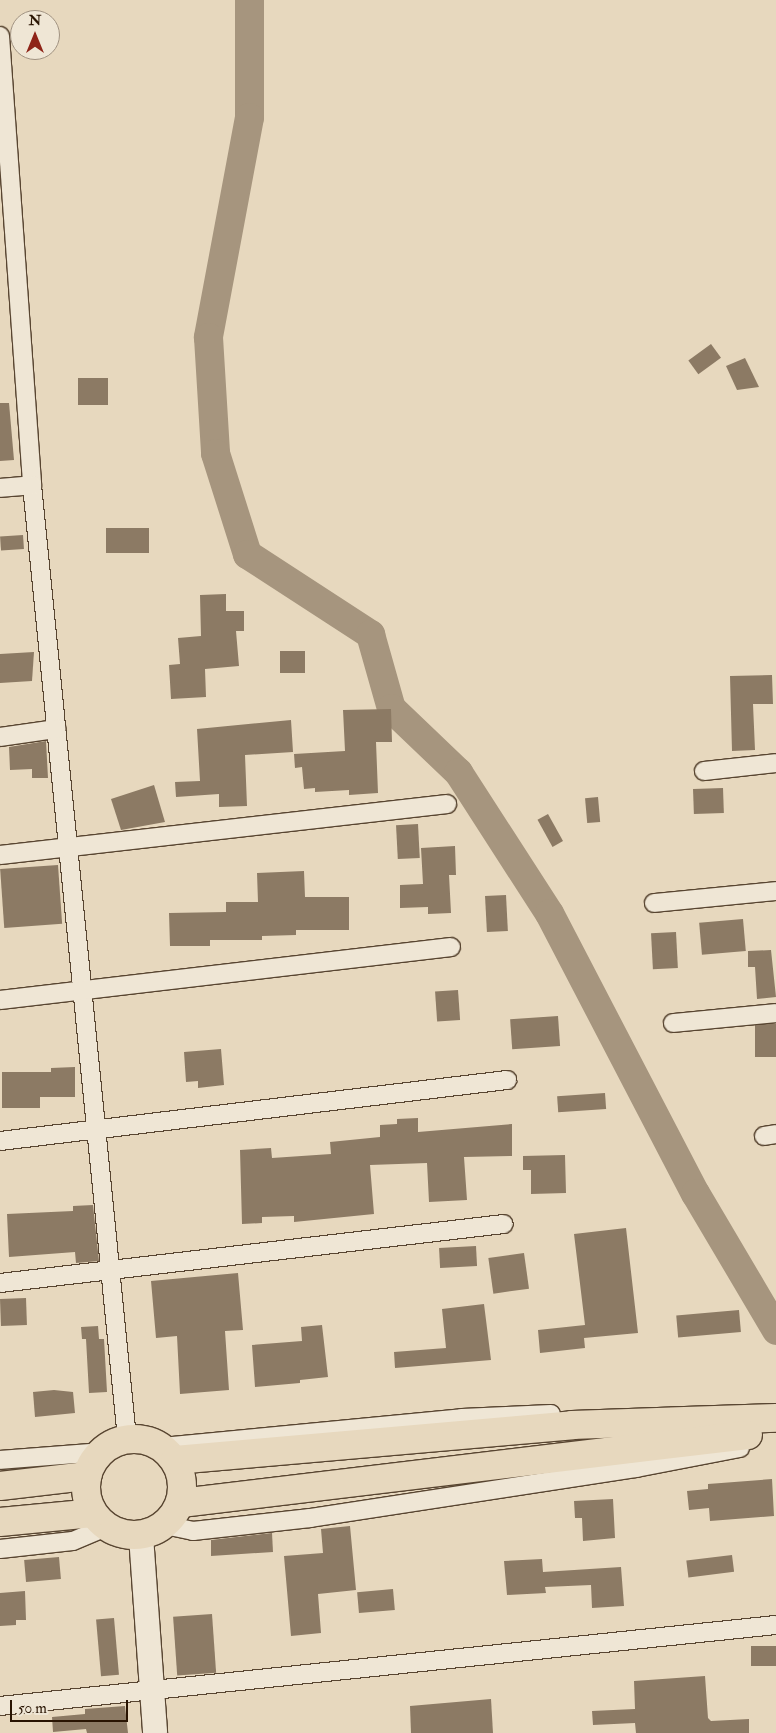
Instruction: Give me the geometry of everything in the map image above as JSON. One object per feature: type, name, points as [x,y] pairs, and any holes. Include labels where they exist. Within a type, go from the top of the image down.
[{"type":"main road","points":[[168,1453],[572,1425],[763,1426]]},
{"type":"main road","points":[[181,1503],[763,1426]]},
{"type":"main road","points":[[127,1439],[145,1440],[168,1453],[183,1480],[181,1503],[165,1525],[141,1536],[122,1535],[99,1520],[86,1496],[87,1476],[101,1452],[127,1439]]},
{"type":"main road","points":[[0,1486],[87,1476]]},
{"type":"main road","points":[[0,1522],[99,1520]]},
{"type":"main road","points":[[141,1536],[150,1690],[155,1733]]},
{"type":"street","points":[[0,36],[32,485],[127,1439]]},
{"type":"street","points":[[0,488],[32,485]]},
{"type":"street","points":[[0,737],[56,729]]},
{"type":"street","points":[[704,770],[776,763]]},
{"type":"street","points":[[0,856],[447,804]]},
{"type":"street","points":[[654,903],[776,891]]},
{"type":"street","points":[[0,1000],[450,947]]},
{"type":"street","points":[[674,1023],[776,1013]]},
{"type":"street","points":[[0,1141],[507,1080]]},
{"type":"street","points":[[0,1283],[504,1224]]},
{"type":"street","points":[[165,1525],[193,1531],[310,1518],[636,1468],[747,1447],[763,1426]]},
{"type":"street","points":[[0,1460],[101,1452]]},
{"type":"street","points":[[0,1549],[73,1541],[99,1520]]},
{"type":"street","points":[[0,1706],[776,1625]]},
{"type":"building","points":[[711,344],[721,358],[698,374],[688,360]]},
{"type":"building","points":[[745,358],[759,387],[737,390],[726,366]]},
{"type":"building","points":[[78,378],[108,378],[108,405],[78,405]]},
{"type":"building","points":[[0,403],[9,403],[14,460],[0,461]]},
{"type":"building","points":[[106,528],[149,528],[149,553],[106,553]]},
{"type":"building","points":[[23,535],[24,549],[1,551],[0,537]]},
{"type":"building","points":[[226,594],[226,611],[244,611],[244,631],[236,631],[239,666],[205,669],[206,697],[171,699],[169,665],[180,664],[178,638],[201,636],[200,595]]},
{"type":"building","points":[[280,651],[305,651],[305,673],[280,673]]},
{"type":"building","points":[[34,652],[32,681],[0,683],[0,654]]},
{"type":"building","points":[[772,675],[773,704],[753,704],[755,750],[732,751],[730,676]]},
{"type":"building","points":[[391,709],[392,742],[376,742],[378,793],[349,795],[349,790],[315,792],[315,788],[304,789],[302,767],[295,768],[294,754],[345,751],[343,710]]},
{"type":"building","points":[[291,720],[293,752],[245,755],[247,806],[219,807],[219,794],[176,797],[175,782],[200,781],[197,729]]},
{"type":"building","points":[[46,741],[48,778],[32,778],[32,769],[10,770],[9,747]]},
{"type":"building","points":[[154,785],[165,822],[121,830],[111,799]]},
{"type":"building","points":[[723,788],[724,813],[694,814],[693,789]]},
{"type":"building","points":[[598,797],[600,822],[587,823],[585,798]]},
{"type":"building","points":[[548,814],[563,841],[553,847],[538,820]]},
{"type":"building","points":[[418,824],[420,858],[398,859],[396,825]]},
{"type":"building","points":[[455,846],[456,875],[449,875],[451,913],[428,914],[428,907],[400,908],[400,885],[423,884],[421,848]]},
{"type":"building","points":[[58,865],[62,924],[4,928],[0,869]]},
{"type":"building","points":[[304,871],[305,897],[349,897],[349,930],[296,930],[296,935],[262,936],[262,940],[210,940],[210,946],[170,946],[169,913],[226,912],[226,902],[258,902],[257,873]]},
{"type":"building","points":[[506,895],[508,931],[487,932],[485,896]]},
{"type":"building","points":[[743,919],[746,951],[702,955],[699,923]]},
{"type":"building","points":[[676,932],[678,968],[653,969],[651,933]]},
{"type":"building","points":[[771,950],[776,997],[757,999],[755,967],[748,967],[748,951]]},
{"type":"building","points":[[458,990],[460,1020],[437,1022],[435,992]]},
{"type":"building","points":[[558,1016],[560,1046],[512,1049],[510,1019]]},
{"type":"building","points":[[755,1024],[776,1024],[776,1057],[755,1057]]},
{"type":"building","points":[[221,1049],[224,1085],[198,1088],[198,1081],[186,1082],[184,1052]]},
{"type":"building","points":[[75,1067],[75,1097],[40,1097],[40,1108],[2,1108],[2,1072],[51,1072],[51,1068]]},
{"type":"building","points":[[605,1093],[606,1109],[558,1112],[557,1096]]},
{"type":"building","points":[[418,1118],[418,1132],[512,1124],[512,1156],[464,1157],[467,1200],[429,1202],[427,1163],[370,1165],[374,1214],[294,1222],[294,1216],[262,1217],[262,1223],[242,1224],[240,1150],[271,1148],[272,1158],[331,1154],[330,1142],[380,1137],[380,1125],[397,1124],[397,1119]]},
{"type":"building","points":[[565,1155],[566,1193],[531,1194],[531,1170],[523,1170],[523,1156]]},
{"type":"building","points":[[93,1205],[99,1261],[76,1263],[75,1252],[9,1257],[7,1214],[73,1211],[73,1206]]},
{"type":"building","points":[[626,1228],[638,1333],[584,1338],[585,1348],[540,1353],[538,1330],[585,1325],[574,1234]]},
{"type":"building","points":[[476,1246],[477,1266],[440,1268],[439,1248]]},
{"type":"building","points":[[524,1253],[529,1289],[493,1294],[488,1258]]},
{"type":"building","points":[[238,1273],[243,1330],[225,1331],[229,1390],[180,1394],[177,1336],[156,1338],[151,1281]]},
{"type":"building","points":[[26,1298],[27,1325],[1,1326],[0,1299]]},
{"type":"building","points":[[484,1304],[491,1360],[395,1368],[394,1352],[446,1348],[442,1309]]},
{"type":"building","points":[[739,1310],[741,1332],[678,1337],[676,1315]]},
{"type":"building","points":[[322,1325],[328,1377],[300,1380],[300,1383],[255,1387],[252,1345],[302,1341],[301,1327]]},
{"type":"building","points":[[98,1326],[99,1339],[104,1339],[107,1392],[89,1393],[86,1339],[82,1339],[81,1327]]},
{"type":"building","points":[[54,1390],[73,1392],[75,1413],[35,1417],[33,1392]]},
{"type":"building","points":[[772,1479],[774,1516],[710,1521],[709,1508],[689,1510],[687,1491],[708,1489],[708,1484]]},
{"type":"building","points":[[613,1499],[615,1538],[583,1541],[582,1518],[575,1518],[574,1501]]},
{"type":"building","points":[[350,1526],[356,1590],[318,1594],[321,1633],[291,1636],[284,1556],[323,1553],[321,1529]]},
{"type":"building","points":[[272,1533],[273,1552],[211,1556],[211,1540]]},
{"type":"building","points":[[732,1555],[734,1572],[688,1577],[686,1561]]},
{"type":"building","points":[[59,1557],[61,1579],[26,1582],[24,1560]]},
{"type":"building","points":[[542,1559],[543,1572],[621,1567],[624,1606],[592,1608],[591,1585],[545,1587],[546,1593],[507,1595],[504,1561]]},
{"type":"building","points":[[393,1589],[395,1610],[359,1613],[357,1592]]},
{"type":"building","points":[[25,1591],[26,1620],[16,1620],[16,1625],[0,1626],[0,1593]]},
{"type":"building","points":[[212,1614],[216,1673],[177,1676],[173,1617]]},
{"type":"building","points":[[114,1618],[119,1675],[101,1676],[96,1620]]},
{"type":"building","points":[[751,1646],[776,1646],[776,1666],[751,1666]]},
{"type":"building","points":[[705,1676],[708,1718],[711,1721],[749,1719],[749,1733],[636,1733],[635,1723],[593,1725],[592,1711],[635,1709],[634,1681]]},
{"type":"building","points":[[491,1699],[493,1733],[411,1733],[410,1706]]},
{"type":"building","points":[[125,1706],[128,1733],[87,1733],[86,1729],[53,1732],[52,1717],[85,1714],[85,1709]]},
{"type":"waterway","points":[[249,0],[249,117],[208,337],[215,453],[247,554],[370,634],[391,708],[458,772],[549,913],[695,1193],[776,1330]]}]
